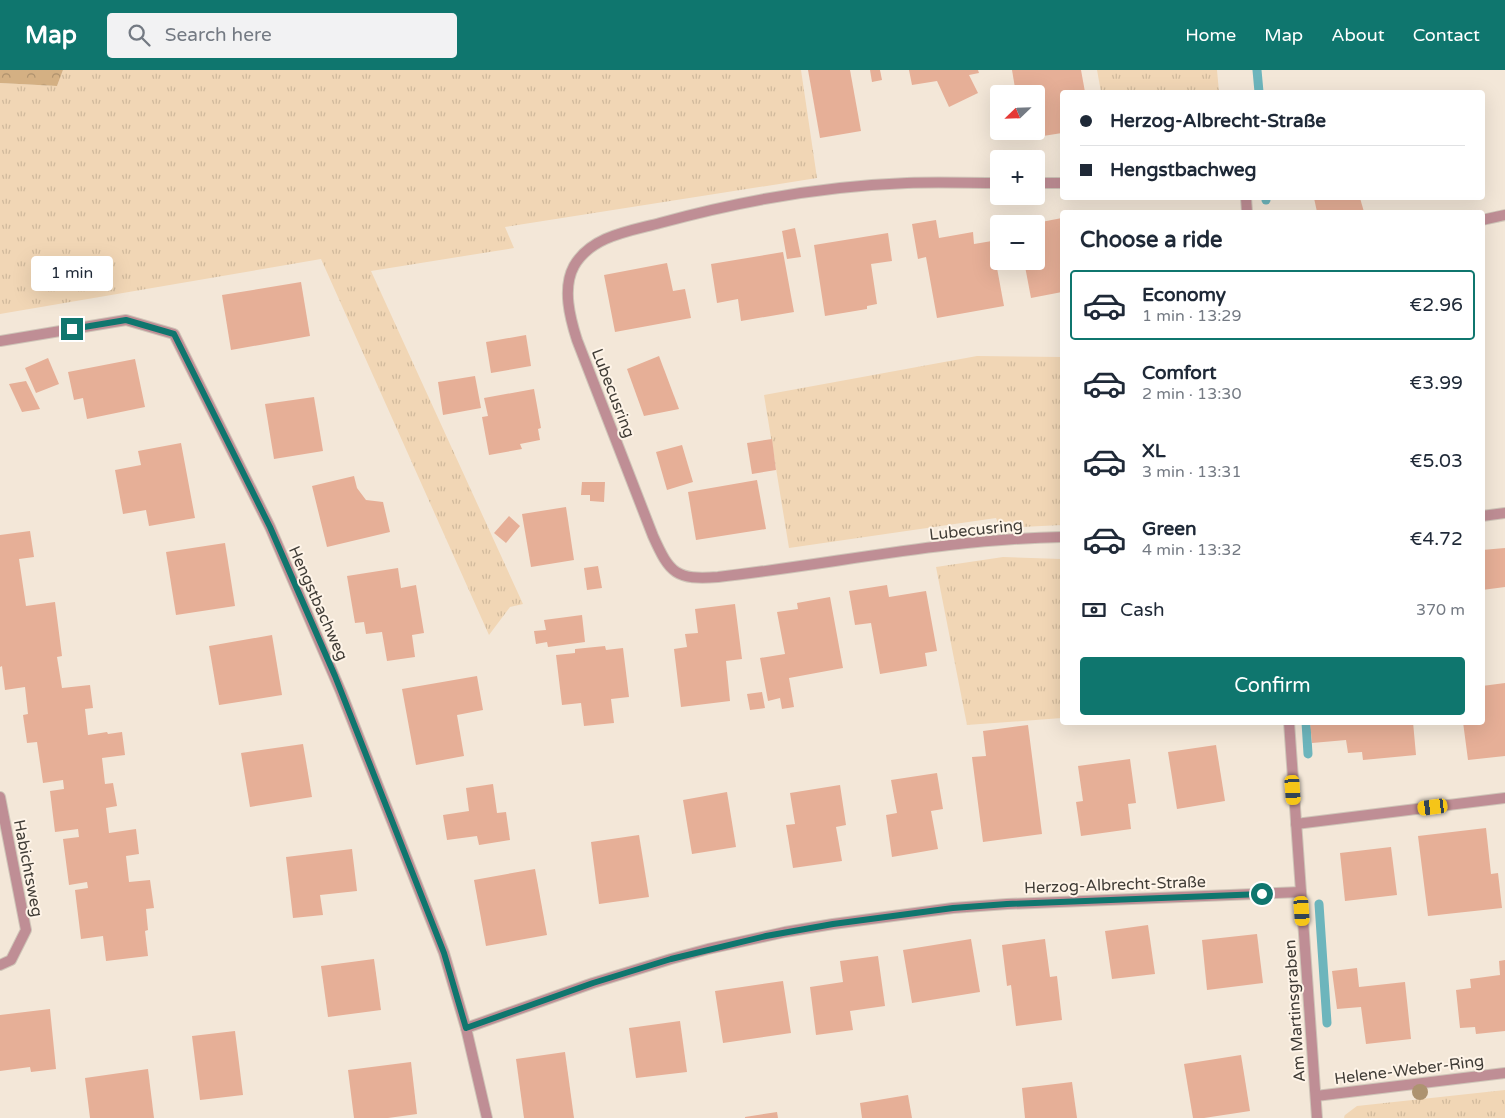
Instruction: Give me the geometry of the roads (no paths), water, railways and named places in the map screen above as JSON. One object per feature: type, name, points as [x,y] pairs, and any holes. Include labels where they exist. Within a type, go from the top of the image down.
[{"type":"street","name":"Lubecusring","points":[[990,183],[909,183],[813,192],[718,208],[614,236],[593,246],[583,254],[574,266],[569,285],[570,315],[577,340],[653,536],[666,562],[680,574],[700,578],[718,577],[954,545],[1060,537]]},
{"type":"street","points":[[1045,183],[1060,183]]},
{"type":"street","points":[[1485,219],[1505,215]]},
{"type":"street","name":"Hengstbachweg","points":[[0,341],[126,320],[174,334],[270,527],[335,676],[444,953],[466,1028],[487,1118]]},
{"type":"street","points":[[1485,516],[1505,513]]},
{"type":"street","name":"Am Martinsgraben","points":[[1289,725],[1317,1118]]},
{"type":"street","name":"Habichtsweg","points":[[0,797],[26,930],[11,960],[0,965]]},
{"type":"street","points":[[1296,824],[1505,798]]},
{"type":"street","name":"Herzog-Albrecht-Straße","points":[[466,1028],[593,983],[671,959],[776,934],[833,924],[953,908],[1007,904],[1301,892]]},
{"type":"street","name":"Helene-Weber-Ring","points":[[1316,1096],[1505,1073]]},
{"type":"waterway","points":[[1257,70],[1259,90]]},
{"type":"waterway","points":[[1306,725],[1308,754]]},
{"type":"waterway","points":[[1319,904],[1327,1023]]}]
